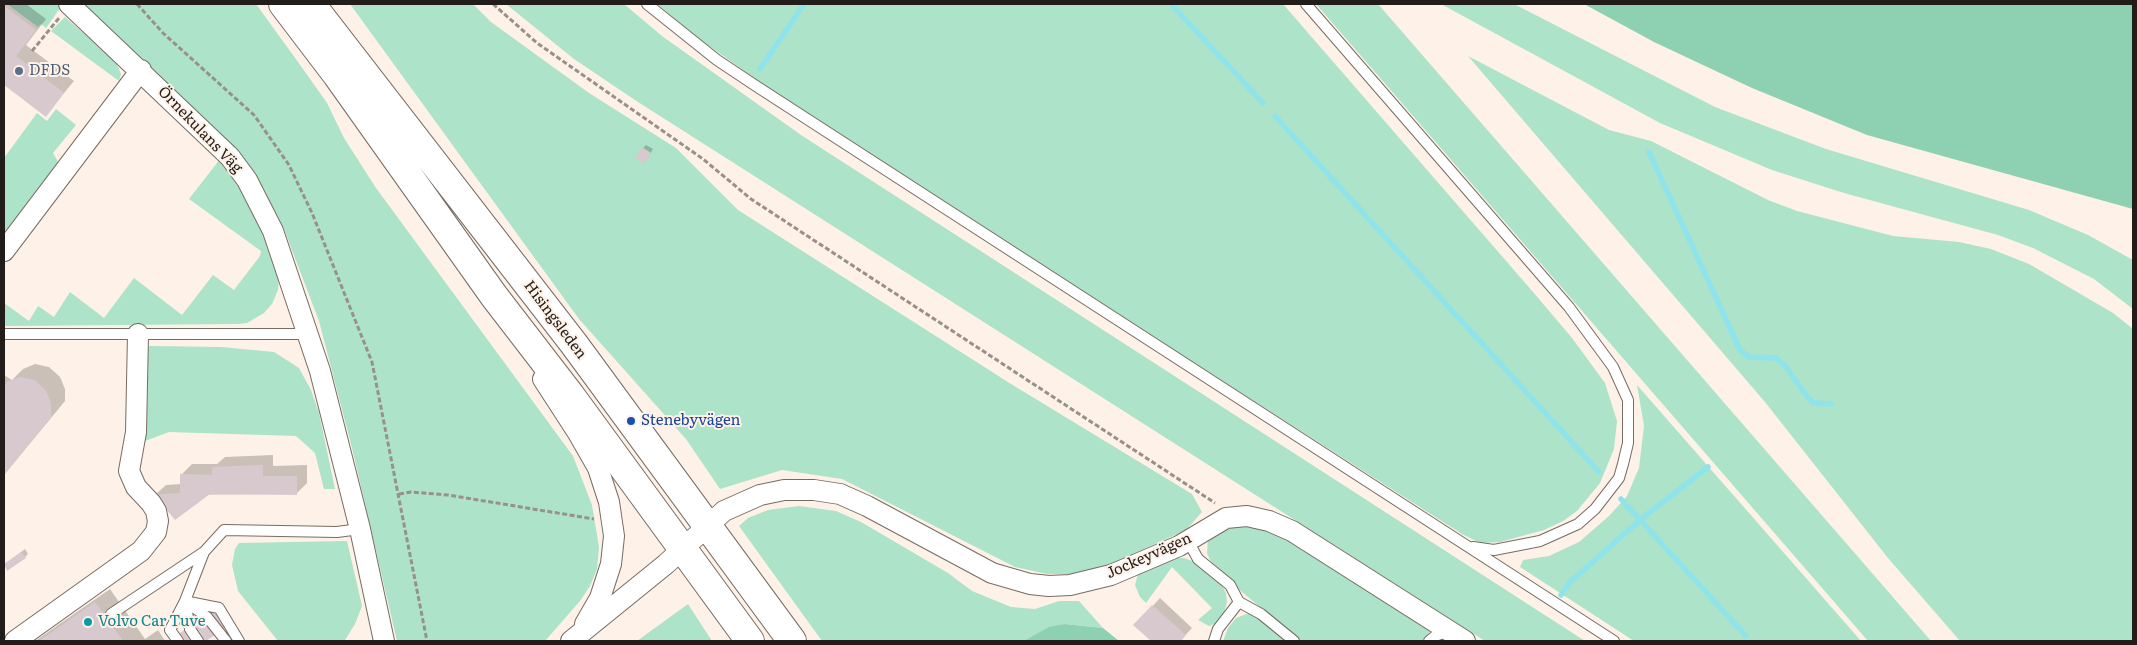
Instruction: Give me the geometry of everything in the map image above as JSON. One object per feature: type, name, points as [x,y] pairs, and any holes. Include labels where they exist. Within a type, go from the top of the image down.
[{"type":"highway","points":[[275,4],[346,68]]},
{"type":"highway","name":"Hisingsleden","points":[[283,4],[346,68],[574,344],[706,527],[792,641]]},
{"type":"highway","name":"Hisingsleden","points":[[311,4],[346,68],[525,336],[750,641]]},
{"type":"highway","points":[[324,4],[346,68]]},
{"type":"street","name":"Örnekulans Väg","points":[[64,10],[141,70],[230,157],[247,180],[273,231],[320,371],[360,529],[384,641]]},
{"type":"street","points":[[4,251],[141,70]]},
{"type":"street","points":[[15,641],[141,551],[156,532],[158,521],[156,512],[151,503],[136,487],[129,471],[136,432],[138,334]]},
{"type":"street","points":[[525,336],[539,372],[598,468],[609,502],[614,536],[611,564],[600,598],[575,638]]},
{"type":"street","name":"Jockeyvägen","points":[[575,638],[732,506],[760,495],[784,490],[814,490],[840,494],[867,506],[992,573],[1030,584],[1049,586],[1070,584],[1111,575],[1188,541],[1226,518],[1247,516],[1269,521],[1292,531],[1457,636]]},
{"type":"lane","points":[[647,4],[717,60],[1614,641]]},
{"type":"lane","points":[[1306,4],[1569,307],[1613,367],[1628,400],[1628,443],[1619,478],[1595,509],[1578,524],[1540,541],[1494,550],[1470,547]]},
{"type":"lane","points":[[4,334],[308,334]]},
{"type":"lane","points":[[111,614],[204,552],[224,530],[337,532],[360,529]]},
{"type":"lane","points":[[1188,541],[1198,559],[1230,585],[1239,602],[1261,614],[1294,641]]},
{"type":"lane","points":[[178,641],[170,630],[185,601],[204,552]]},
{"type":"lane","points":[[185,601],[190,629],[198,641]]},
{"type":"lane","points":[[185,601],[208,617],[226,641]]},
{"type":"lane","points":[[185,601],[219,608],[239,641]]},
{"type":"lane","points":[[1214,641],[1218,629],[1239,602]]},
{"type":"lane","points":[[1429,641],[1436,636],[1457,636]]},
{"type":"path","points":[[137,4],[163,33],[254,115],[288,165],[312,213],[372,362],[399,494],[401,518],[427,641]]},
{"type":"path","points":[[493,4],[537,43],[703,159],[751,199],[1213,500],[1226,518]]},
{"type":"path","points":[[32,51],[64,10]]},
{"type":"path","points":[[399,494],[412,492],[448,495],[598,520],[611,518]]},
{"type":"green space","points":[[7,4],[58,4],[60,8],[46,28],[41,24],[38,27]]},
{"type":"green space","points":[[81,4],[256,4],[327,103],[344,138],[376,188],[573,456],[592,505],[599,547],[597,569],[590,586],[580,601],[545,641],[397,641],[352,448],[319,321],[284,229],[258,179],[238,152]]},
{"type":"green space","points":[[350,4],[473,4],[491,22],[589,93],[676,148],[738,210],[1011,384],[1192,494],[1202,512],[1186,530],[1088,574],[1047,574],[1015,567],[842,479],[782,470],[720,489],[686,439],[579,319]]},
{"type":"green space","points":[[506,4],[624,4],[662,36],[801,135],[1585,641],[1485,641],[638,102],[574,59]]},
{"type":"green space","points":[[657,4],[1283,4],[1533,292],[1572,338],[1605,383],[1617,421],[1614,449],[1600,483],[1577,511],[1563,521],[1544,530],[1500,542],[1480,543],[1462,534],[803,113],[701,40]]},
{"type":"green space","points":[[1316,4],[1378,4],[1931,641],[1868,641]]},
{"type":"green space","points":[[1441,4],[1514,4],[1715,107],[1826,149],[2029,210],[2088,235],[2133,260],[2133,309],[2094,279],[2033,248],[1998,235],[1844,193],[1772,170],[1660,123]]},
{"type":"green space","points":[[1584,4],[2133,4],[2133,209],[1867,135],[1752,88],[1654,42]]},
{"type":"green space","points":[[65,17],[116,62],[121,74],[119,81],[51,31]]},
{"type":"green space","points":[[1468,56],[1609,130],[1651,141],[1768,200],[1797,211],[1893,236],[1959,242],[1991,249],[2029,264],[2113,313],[2133,329],[2133,641],[1960,641],[1888,558],[1765,402]]},
{"type":"green space","points":[[56,109],[76,125],[53,153],[58,162],[4,233],[4,158],[37,113],[47,121]]},
{"type":"green space","points":[[220,159],[255,207],[279,277],[278,290],[272,304],[264,313],[247,323],[238,324],[4,326],[4,303],[29,321],[38,306],[54,317],[70,292],[104,318],[134,278],[182,315],[213,275],[234,290],[260,256],[261,251],[189,199]]},
{"type":"green space","points":[[149,346],[221,347],[274,352],[299,368],[311,390],[319,413],[335,489],[324,489],[315,453],[296,436],[169,432],[145,441],[140,371]]},
{"type":"green space","points":[[1637,385],[1861,641],[1634,641],[1520,567],[1523,560],[1549,556],[1579,542],[1609,516],[1627,496],[1639,468],[1644,426]]},
{"type":"green space","points":[[799,506],[836,511],[861,522],[948,573],[972,591],[1011,607],[1035,609],[1059,601],[1079,601],[1103,628],[1065,624],[1024,641],[822,641],[739,526],[748,518],[768,510]]},
{"type":"green space","points":[[1264,525],[1429,629],[1429,633],[1422,641],[1301,641],[1236,587],[1210,560],[1207,553],[1208,537],[1218,528]]},
{"type":"green space","points":[[347,541],[362,606],[355,624],[345,640],[278,641],[238,591],[232,565],[235,549],[239,543]]},
{"type":"green space","points":[[1170,558],[1184,558],[1195,562],[1221,584],[1226,593],[1227,602],[1224,613],[1217,623],[1209,626],[1198,620],[1212,608],[1172,567],[1146,603],[1140,597],[1135,585],[1138,574],[1142,570]]},
{"type":"green space","points":[[688,604],[712,641],[637,641]]},
{"type":"green space","points":[[1249,613],[1256,616],[1287,641],[1223,641],[1228,628],[1236,618]]},
{"type":"green space","points":[[1065,624],[1103,628],[1119,641],[1024,641],[1049,627]]},
{"type":"building","name":"DFDS","points":[[4,6],[36,30],[16,56],[64,93],[46,117],[4,85]]},
{"type":"building","points":[[642,147],[651,153],[644,164],[635,158]]},
{"type":"building","points":[[20,377],[35,380],[46,391],[51,403],[51,417],[4,475],[4,387],[7,382]]},
{"type":"building","points":[[263,465],[263,476],[297,476],[297,495],[210,494],[175,520],[166,509],[161,512],[153,495],[180,493],[180,474],[212,475],[212,467]]},
{"type":"building","points":[[21,552],[26,558],[7,571],[4,564]]},
{"type":"building","name":"Volvo Car Tuve","points":[[95,602],[123,641],[39,641]]},
{"type":"building","points":[[1152,605],[1186,635],[1181,641],[1151,641],[1133,625]]},
{"type":"building","points":[[218,607],[230,625],[206,641],[176,641],[174,637]]},
{"type":"waterway","points":[[760,69],[804,4]]},
{"type":"waterway","points":[[1171,4],[1263,103]]},
{"type":"waterway","points":[[1275,116],[1599,472]]},
{"type":"waterway","points":[[1649,152],[1740,350],[1749,357],[1776,358],[1785,366],[1809,399],[1814,403],[1831,404]]},
{"type":"waterway","points":[[1561,595],[1569,583],[1640,520],[1708,467]]},
{"type":"waterway","points":[[1621,499],[1746,636]]},
{"type":"place","name":"DFDS","points":[[19,71]]},
{"type":"place","name":"Stenebyvägen","points":[[631,421]]},
{"type":"place","name":"Volvo Car Tuve","points":[[88,622]]}]
